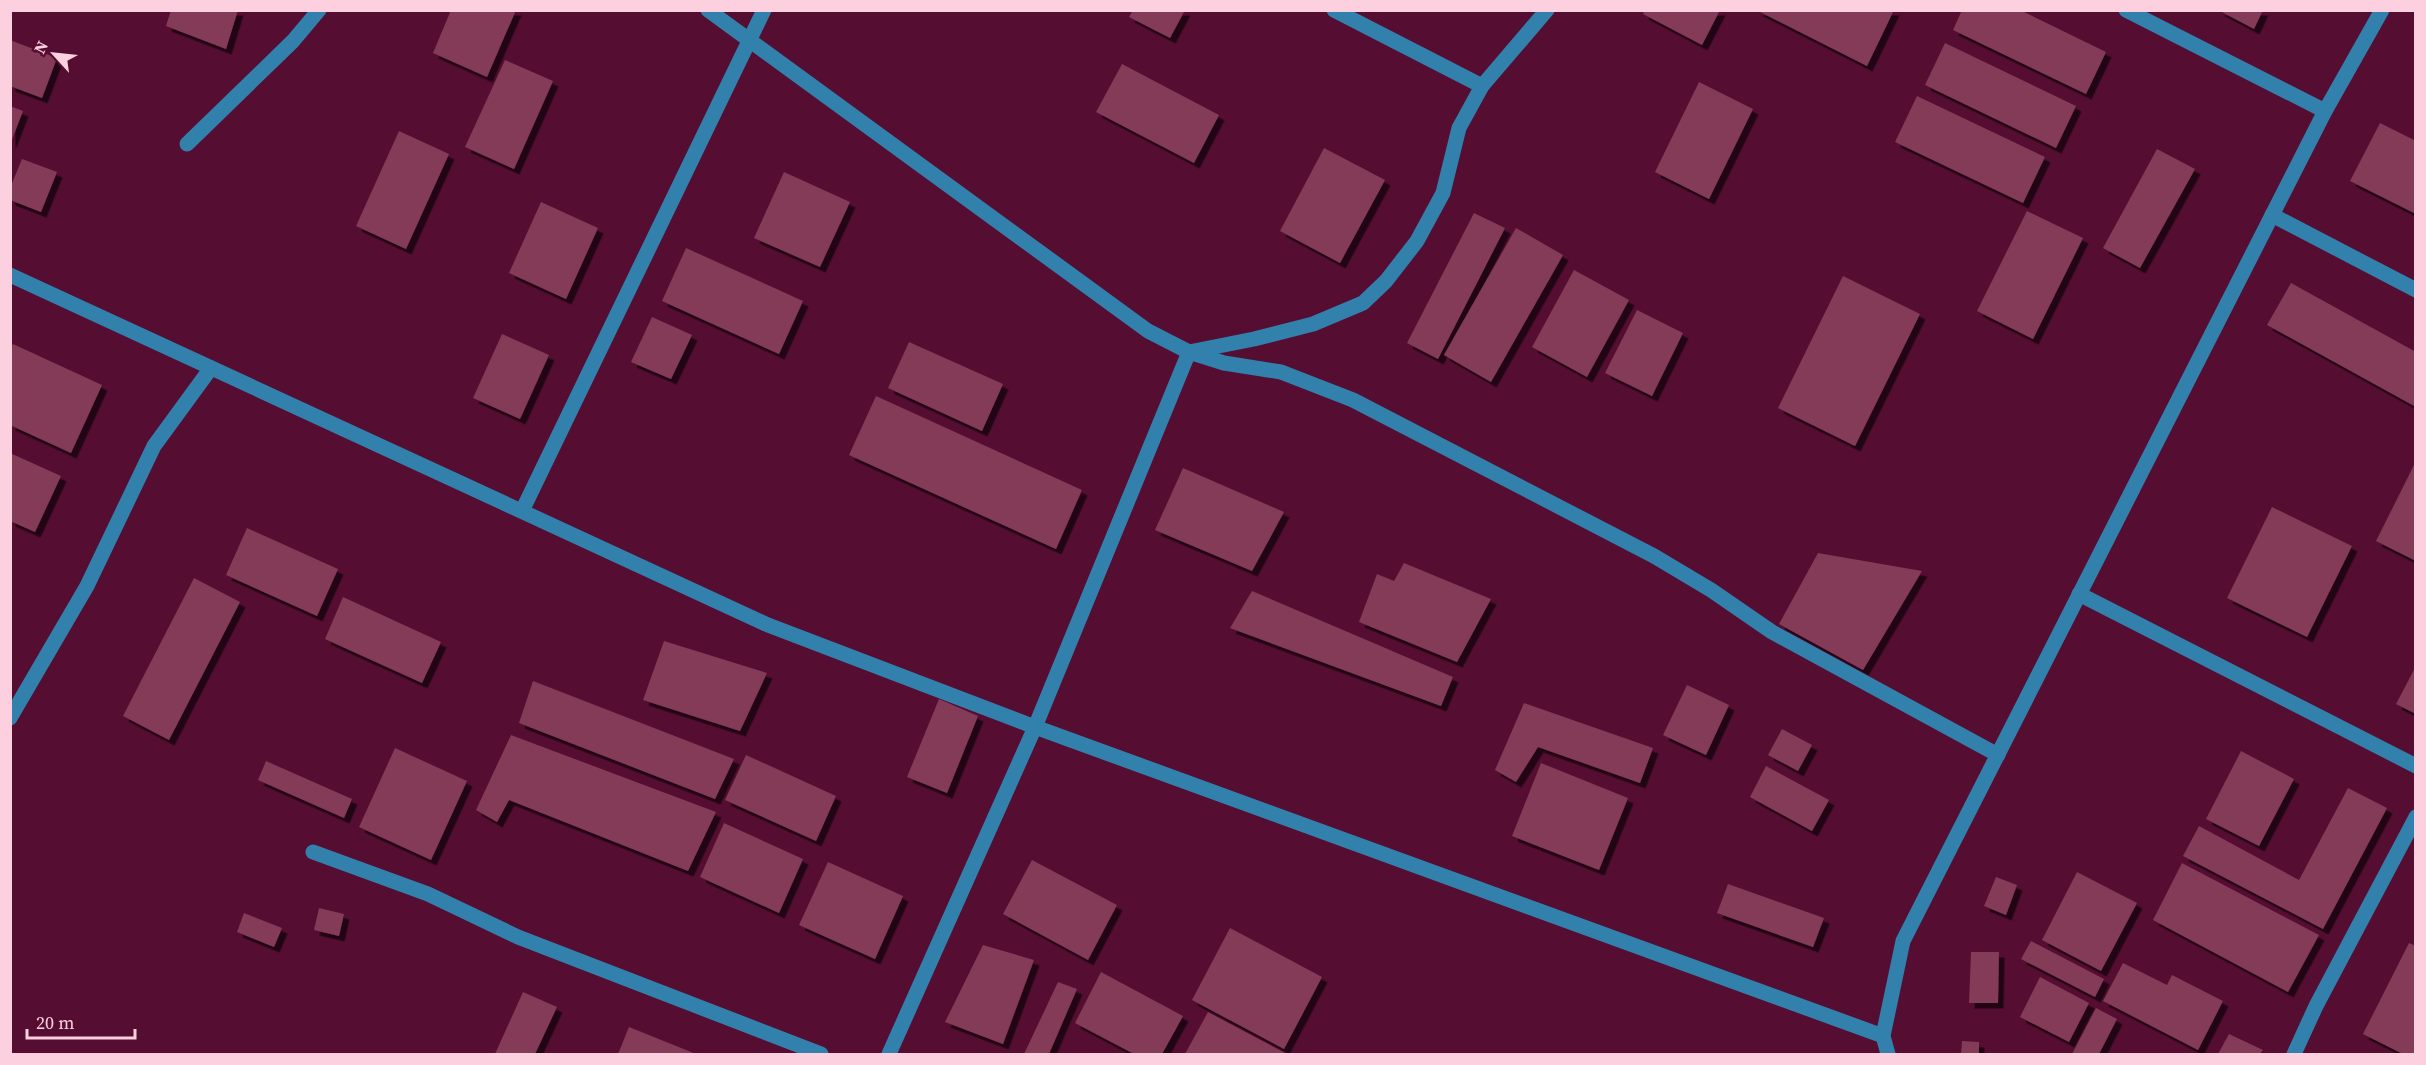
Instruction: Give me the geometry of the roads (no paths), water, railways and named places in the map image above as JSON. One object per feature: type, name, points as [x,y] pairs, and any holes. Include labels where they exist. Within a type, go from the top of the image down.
[{"type":"street","points":[[187,144],[293,41],[319,10]]},
{"type":"street","points":[[708,10],[1148,331],[1189,352],[1224,363],[1281,372],[1353,400],[1654,556],[1711,590],[1772,632],[1998,755]]},
{"type":"street","points":[[522,511],[764,10]]},
{"type":"street","points":[[1334,10],[1482,86]]},
{"type":"street","points":[[1189,352],[1313,324],[1363,303],[1386,280],[1417,241],[1443,193],[1459,128],[1482,86],[1547,10]]},
{"type":"street","points":[[2126,10],[2325,111]]},
{"type":"street","points":[[1888,1054],[1883,1036],[1903,941],[2325,111],[2382,10]]},
{"type":"street","points":[[2272,215],[2415,290]]},
{"type":"street","points":[[10,275],[768,625],[1035,727],[1883,1036]]},
{"type":"street","points":[[889,1054],[1035,727],[1189,352]]},
{"type":"street","points":[[10,718],[87,586],[154,446],[211,368]]},
{"type":"street","points":[[2079,594],[2415,766]]},
{"type":"street","points":[[2294,1054],[2316,1006],[2415,817]]},
{"type":"street","points":[[313,852],[428,894],[518,937],[821,1054]]}]
